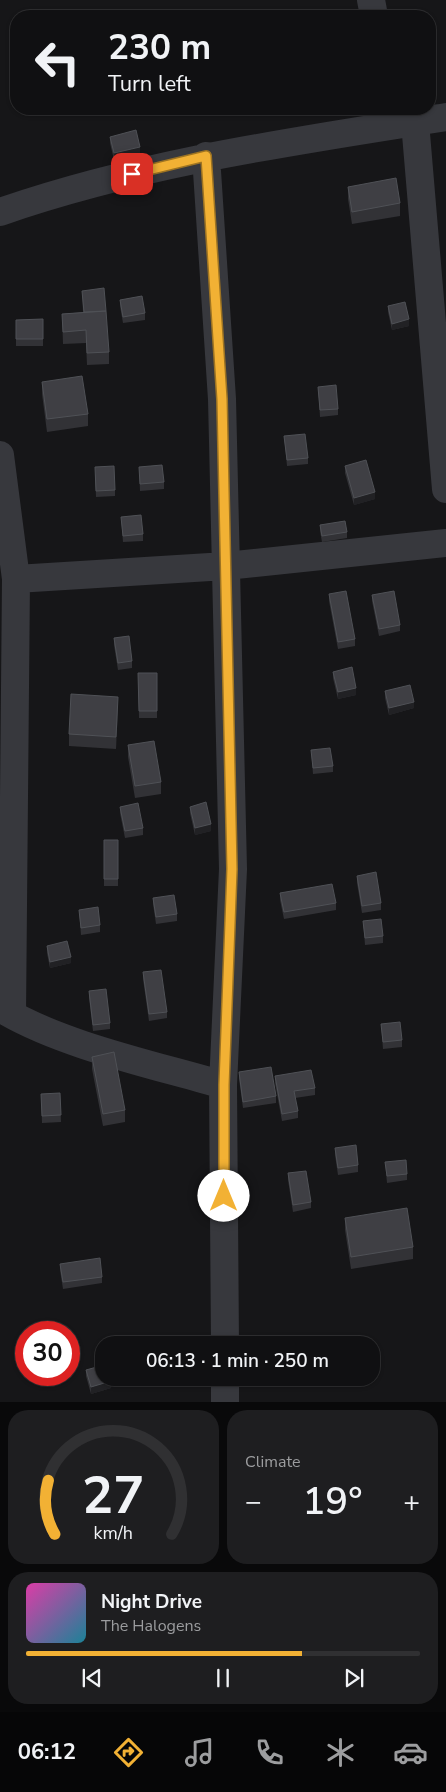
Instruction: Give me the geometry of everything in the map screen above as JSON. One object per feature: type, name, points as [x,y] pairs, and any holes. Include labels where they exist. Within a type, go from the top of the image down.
[{"type":"street","points":[[0,212],[57,192],[206,156],[400,118],[446,117]]},
{"type":"street","points":[[400,118],[446,488]]},
{"type":"street","points":[[206,156],[222,399],[232,869],[224,1085],[225,1336]]},
{"type":"street","points":[[0,455],[16,579],[6,1012],[75,1041],[224,1085]]},
{"type":"street","points":[[16,579],[226,566],[446,543]]},
{"type":"street","points":[[225,1386],[226,1402]]},
{"type":"building","points":[[136,130],[140,147],[114,153],[110,137]]},
{"type":"building","points":[[396,178],[400,203],[352,212],[348,187]]},
{"type":"building","points":[[104,288],[106,311],[84,312],[82,291]]},
{"type":"building","points":[[142,296],[145,313],[123,317],[120,300]]},
{"type":"building","points":[[405,302],[409,319],[392,324],[388,306]]},
{"type":"building","points":[[106,311],[109,352],[87,353],[86,330],[63,332],[62,314]]},
{"type":"building","points":[[43,319],[43,339],[16,339],[16,320]]},
{"type":"building","points":[[82,376],[88,414],[47,419],[42,382]]},
{"type":"building","points":[[336,385],[338,409],[320,410],[318,387]]},
{"type":"building","points":[[305,434],[308,458],[287,460],[284,436]]},
{"type":"building","points":[[366,460],[375,492],[354,498],[345,466]]},
{"type":"building","points":[[162,465],[164,482],[140,484],[139,467]]},
{"type":"building","points":[[114,466],[115,490],[96,491],[95,467]]},
{"type":"building","points":[[141,515],[143,534],[123,536],[121,517]]},
{"type":"building","points":[[345,521],[347,532],[322,536],[320,525]]},
{"type":"building","points":[[346,591],[355,639],[338,642],[329,594]]},
{"type":"building","points":[[394,591],[400,625],[379,629],[372,595]]},
{"type":"building","points":[[129,636],[132,661],[118,663],[114,638]]},
{"type":"building","points":[[352,667],[356,688],[338,692],[333,672]]},
{"type":"building","points":[[138,673],[157,673],[157,711],[139,711]]},
{"type":"building","points":[[410,685],[414,702],[389,708],[385,691]]},
{"type":"building","points":[[71,694],[118,697],[116,737],[69,734]]},
{"type":"building","points":[[154,741],[161,782],[135,786],[128,745]]},
{"type":"building","points":[[330,748],[333,766],[313,768],[311,750]]},
{"type":"building","points":[[206,802],[211,824],[195,828],[190,807]]},
{"type":"building","points":[[138,803],[143,828],[125,831],[120,807]]},
{"type":"building","points":[[104,840],[118,840],[118,879],[104,879]]},
{"type":"building","points":[[376,872],[381,903],[362,906],[357,876]]},
{"type":"building","points":[[332,884],[336,903],[284,912],[280,893]]},
{"type":"building","points":[[174,895],[177,914],[156,917],[153,898]]},
{"type":"building","points":[[98,907],[100,925],[81,928],[79,910]]},
{"type":"building","points":[[381,919],[383,936],[365,938],[363,921]]},
{"type":"building","points":[[67,941],[71,957],[50,962],[47,946]]},
{"type":"building","points":[[161,970],[167,1012],[149,1014],[143,972]]},
{"type":"building","points":[[106,989],[110,1023],[93,1025],[89,991]]},
{"type":"building","points":[[400,1022],[402,1040],[383,1042],[381,1024]]},
{"type":"building","points":[[114,1052],[125,1110],[103,1114],[92,1057]]},
{"type":"building","points":[[271,1067],[276,1096],[243,1102],[239,1072]]},
{"type":"building","points":[[311,1070],[315,1088],[294,1091],[298,1111],[282,1114],[275,1076]]},
{"type":"building","points":[[60,1093],[61,1115],[42,1116],[41,1094]]},
{"type":"building","points":[[356,1145],[358,1165],[338,1168],[335,1148]]},
{"type":"building","points":[[406,1160],[407,1174],[387,1176],[385,1162]]},
{"type":"building","points":[[306,1171],[311,1202],[293,1205],[288,1173]]},
{"type":"building","points":[[407,1208],[413,1247],[351,1257],[345,1218]]},
{"type":"building","points":[[100,1258],[102,1277],[63,1282],[60,1264]]},
{"type":"building","points":[[95,1368],[95,1386],[91,1387],[86,1370]]},
{"type":"route","points":[[132,174],[206,156],[222,399],[232,869],[224,1085],[224,1196]]}]
